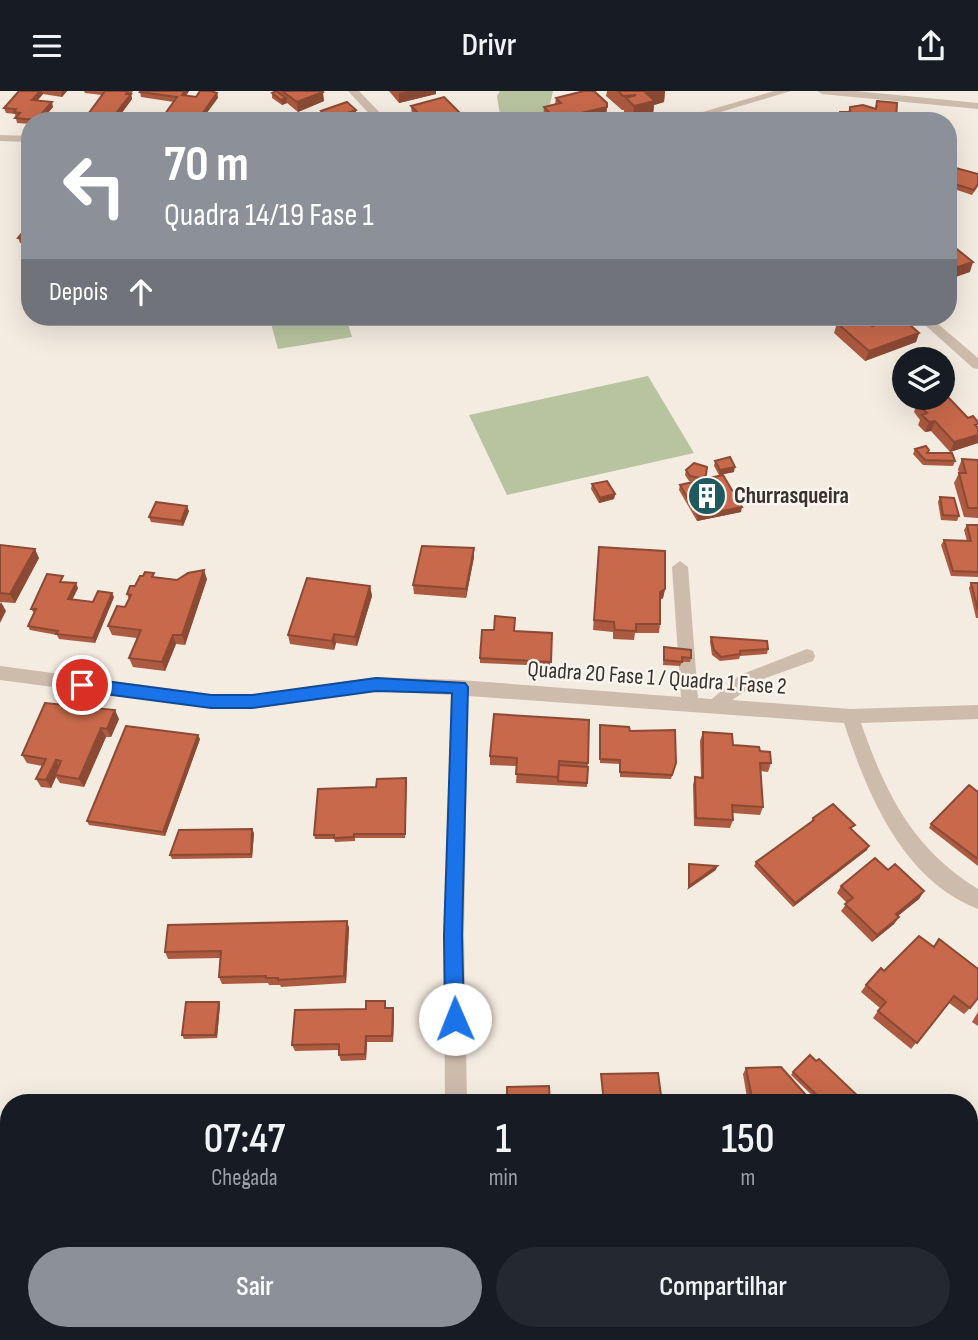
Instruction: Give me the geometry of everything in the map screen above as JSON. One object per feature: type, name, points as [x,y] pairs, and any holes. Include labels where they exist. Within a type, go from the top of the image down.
[{"type":"street","points":[[353,91],[374,112]]},
{"type":"street","points":[[710,112],[786,91]]},
{"type":"street","points":[[822,91],[978,106]]},
{"type":"street","points":[[0,138],[21,139]]},
{"type":"street","points":[[932,326],[978,365]]},
{"type":"street","points":[[680,566],[690,705]]},
{"type":"street","points":[[716,707],[733,687],[745,679],[807,656]]},
{"type":"street","name":"Quadra 20 Fase 1 / Quadra 1 Fase 2","points":[[0,673],[211,701],[252,702],[376,684],[460,687],[850,716],[978,712]]},
{"type":"street","points":[[456,1094],[453,935],[460,687]]},
{"type":"street","points":[[850,716],[871,779],[894,825],[924,860],[978,900]]},
{"type":"green space","points":[[500,91],[553,91],[550,104],[544,112],[500,112],[497,96]]},
{"type":"green space","points":[[272,326],[349,326],[352,337],[278,349]]},
{"type":"green space","points":[[648,376],[694,453],[507,495],[469,415]]},
{"type":"building","points":[[19,91],[40,91],[32,100],[52,102],[43,112],[21,112],[21,119],[15,118],[20,113],[14,112],[16,109],[4,108]]},
{"type":"building","points":[[105,91],[128,91],[126,94],[131,94],[117,112],[90,112]]},
{"type":"building","points":[[185,91],[182,95],[196,97],[200,91],[217,93],[203,112],[166,112],[177,97],[140,92]]},
{"type":"building","points":[[276,91],[286,98],[281,100],[272,93]]},
{"type":"building","points":[[282,91],[322,91],[323,92],[297,102]]},
{"type":"building","points":[[594,91],[607,103],[607,107],[585,112],[549,112],[544,107],[561,103],[556,98]]},
{"type":"building","points":[[618,91],[655,91],[646,93],[655,101],[634,106],[626,98],[636,95],[623,96]]},
{"type":"building","points":[[444,97],[459,112],[417,112],[411,106]]},
{"type":"building","points":[[877,101],[897,103],[896,112],[850,112],[850,107],[863,105],[876,109]]},
{"type":"building","points":[[347,102],[356,110],[350,112],[321,111]]},
{"type":"building","points":[[957,168],[978,174],[978,184],[974,190],[957,185]]},
{"type":"building","points":[[957,249],[973,262],[957,267]]},
{"type":"building","points":[[840,326],[911,326],[919,333],[869,351]]},
{"type":"building","points":[[955,404],[968,418],[973,416],[978,422],[975,425],[978,435],[954,442],[935,421],[929,422],[922,415],[927,413],[924,410],[955,410]]},
{"type":"building","points":[[926,446],[929,450],[927,453],[952,453],[955,461],[925,460],[915,449]]},
{"type":"building","points":[[730,457],[735,467],[720,470],[715,461]]},
{"type":"building","points":[[962,459],[978,460],[978,508],[968,508],[959,473],[966,473]]},
{"type":"building","points":[[694,463],[707,467],[706,475],[701,478],[690,476],[686,470]]},
{"type":"building","name":"Churrasqueira","points":[[723,475],[742,507],[698,516],[680,485]]},
{"type":"building","points":[[607,481],[615,494],[600,498],[592,484]]},
{"type":"building","points":[[940,497],[954,498],[959,516],[943,515]]},
{"type":"building","points":[[156,502],[187,506],[181,521],[149,517]]},
{"type":"building","points":[[967,525],[978,525],[978,572],[953,571],[944,540],[971,541]]},
{"type":"building","points":[[0,545],[35,549],[10,594],[0,593]]},
{"type":"building","points":[[422,546],[474,548],[466,589],[413,585]]},
{"type":"building","points":[[599,547],[665,551],[665,589],[660,592],[660,624],[636,624],[636,631],[615,630],[614,622],[594,620]]},
{"type":"building","points":[[204,570],[182,635],[173,635],[162,662],[129,658],[141,630],[108,626],[117,606],[125,607],[131,595],[127,594],[130,586],[135,586],[145,572],[154,573],[152,577],[177,580],[188,573]]},
{"type":"building","points":[[47,574],[63,576],[60,582],[76,583],[68,599],[93,602],[98,591],[112,593],[93,638],[56,634],[58,631],[28,626],[36,609],[31,609]]},
{"type":"building","points":[[307,578],[370,586],[355,637],[334,634],[332,641],[288,635]]},
{"type":"building","points":[[971,583],[978,583],[978,610]]},
{"type":"building","points":[[495,616],[515,618],[514,631],[552,633],[551,662],[480,658],[482,630],[494,630]]},
{"type":"building","points":[[711,637],[767,641],[768,649],[740,651],[740,654],[721,657],[714,650]]},
{"type":"building","points":[[664,647],[691,650],[691,658],[682,657],[682,662],[664,660]]},
{"type":"building","points":[[45,703],[115,710],[107,729],[101,728],[79,779],[55,775],[61,761],[56,760],[46,780],[36,779],[46,759],[22,755]]},
{"type":"building","points":[[494,714],[589,720],[588,763],[559,761],[558,777],[516,774],[517,758],[490,756]]},
{"type":"building","points":[[600,725],[629,727],[630,731],[675,730],[676,763],[672,775],[620,772],[620,760],[600,759]]},
{"type":"building","points":[[126,726],[198,735],[163,832],[87,821]]},
{"type":"building","points":[[703,732],[732,734],[733,745],[759,747],[760,751],[770,752],[771,763],[760,763],[763,807],[732,805],[733,820],[696,818],[695,777],[703,778]]},
{"type":"building","points":[[559,765],[588,767],[587,783],[558,781]]},
{"type":"building","points":[[406,778],[405,834],[354,834],[354,837],[334,838],[334,835],[314,835],[318,789],[376,787],[377,779]]},
{"type":"building","points":[[969,785],[978,792],[978,859],[931,824]]},
{"type":"building","points":[[833,804],[855,825],[850,828],[869,846],[795,903],[756,862]]},
{"type":"building","points":[[252,829],[251,854],[170,855],[179,830]]},
{"type":"building","points":[[875,858],[888,870],[895,864],[924,891],[896,914],[899,917],[877,935],[845,904],[853,898],[841,886]]},
{"type":"building","points":[[689,864],[717,866],[689,886]]},
{"type":"building","points":[[347,921],[344,976],[278,980],[266,976],[219,977],[221,951],[165,952],[168,925]]},
{"type":"building","points":[[919,936],[934,947],[939,939],[978,969],[978,998],[970,1008],[954,996],[917,1043],[878,1011],[886,1002],[866,985],[881,968],[884,971]]},
{"type":"building","points":[[366,1001],[385,1001],[385,1008],[393,1008],[392,1036],[366,1036],[365,1054],[339,1055],[339,1044],[292,1045],[295,1010],[366,1009]]},
{"type":"building","points":[[186,1002],[219,1002],[215,1035],[182,1035]]},
{"type":"building","points":[[810,1055],[816,1061],[819,1059],[856,1094],[816,1094],[793,1072]]},
{"type":"building","points":[[781,1067],[805,1094],[751,1094],[746,1068]]},
{"type":"building","points":[[658,1073],[661,1094],[603,1094],[601,1074]]},
{"type":"building","points":[[549,1086],[549,1094],[507,1094],[507,1087]]},
{"type":"place","name":"Churrasqueira","points":[[707,496]]},
{"type":"route","points":[[82,685],[211,701],[252,702],[376,684],[460,687],[453,935],[455,1019]]}]
